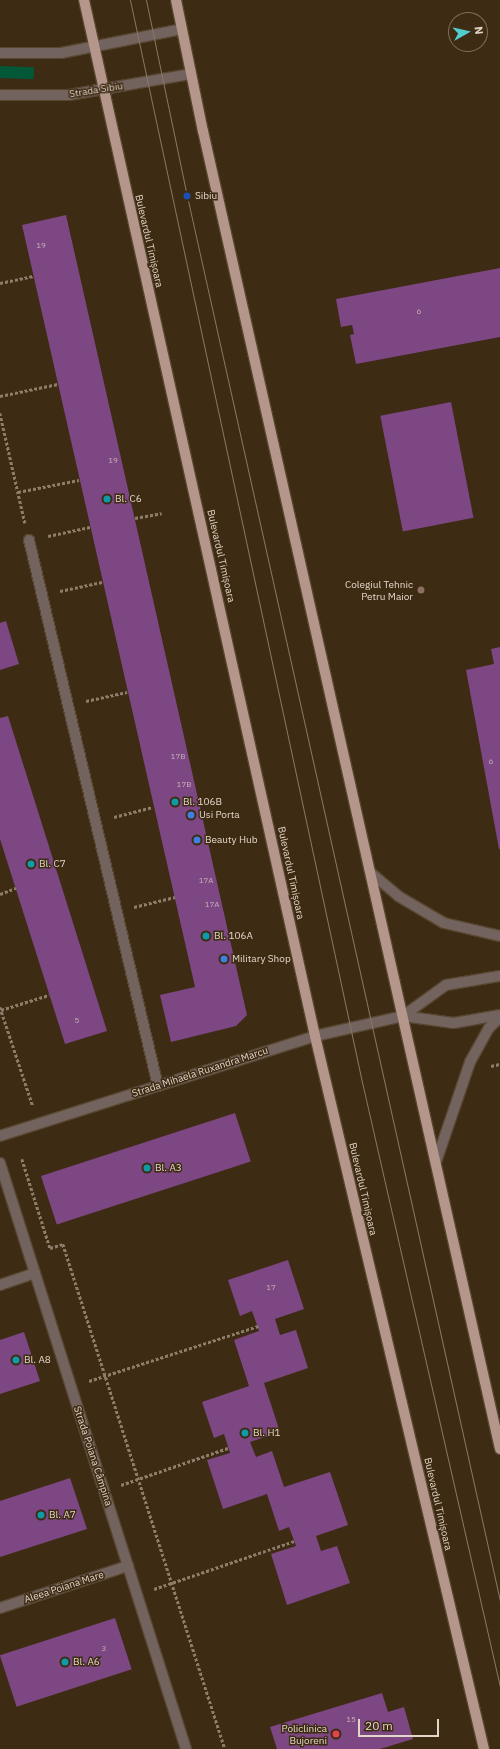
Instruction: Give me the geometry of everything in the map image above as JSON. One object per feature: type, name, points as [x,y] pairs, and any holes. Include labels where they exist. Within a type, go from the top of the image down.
[{"type":"main road","name":"Bulevardul Timișoara","points":[[84,0],[102,90],[238,681],[315,1036],[484,1749]]},
{"type":"main road","points":[[176,0],[191,74],[500,1449]]},
{"type":"street","points":[[0,53],[60,53],[182,29]]},
{"type":"street","name":"Strada Sibiu","points":[[0,95],[69,95],[191,74]]},
{"type":"street","points":[[29,540],[158,1086]]},
{"type":"street","points":[[371,873],[398,896],[444,923],[500,936]]},
{"type":"street","points":[[403,1016],[446,985],[500,976]]},
{"type":"street","points":[[403,1016],[454,1023],[500,1016]]},
{"type":"street","name":"Strada Mihaela Ruxandra Marcu","points":[[0,1136],[315,1036],[403,1016]]},
{"type":"street","points":[[436,1162],[470,1062],[489,1028],[500,1016]]},
{"type":"street","name":"Strada Poiana Câmpina","points":[[0,1163],[186,1749]]},
{"type":"street","points":[[0,1284],[35,1273]]},
{"type":"street","name":"Aleea Poiana Mare","points":[[0,1608],[128,1566]]},
{"type":"path","points":[[0,283],[33,276]]},
{"type":"path","points":[[0,396],[58,384]]},
{"type":"path","points":[[0,413],[29,540],[90,527]]},
{"type":"path","points":[[18,492],[79,480]]},
{"type":"path","points":[[134,518],[162,513]]},
{"type":"path","points":[[41,595],[102,582]]},
{"type":"path","points":[[68,705],[127,692]]},
{"type":"path","points":[[95,821],[153,808]]},
{"type":"path","points":[[0,894],[16,888]]},
{"type":"path","points":[[117,911],[175,897]]},
{"type":"path","points":[[39,1124],[1,1008],[49,995]]},
{"type":"path","points":[[486,1067],[500,1064]]},
{"type":"path","points":[[22,1159],[50,1248],[63,1244],[225,1749]]},
{"type":"path","points":[[71,1387],[258,1326]]},
{"type":"path","points":[[104,1490],[228,1448]]},
{"type":"path","points":[[137,1596],[294,1541]]},
{"type":"green space","points":[[0,66],[34,67],[34,79],[0,78]]},
{"type":"building","name":"Bl. C6","points":[[66,215],[247,1015],[236,1026],[171,1042],[160,995],[195,987],[22,225]]},
{"type":"building","points":[[500,268],[500,337],[356,364],[350,335],[354,334],[352,325],[341,327],[336,299]]},
{"type":"building","points":[[451,402],[474,518],[403,532],[380,416]]},
{"type":"building","points":[[6,621],[19,664],[0,670],[0,623]]},
{"type":"building","points":[[500,647],[499,849],[466,670],[494,664],[491,649]]},
{"type":"building","name":"Bl. C7","points":[[8,716],[107,1031],[65,1044],[0,839],[0,718]]},
{"type":"building","name":"Bl. A3","points":[[235,1113],[251,1162],[57,1225],[41,1176]]},
{"type":"building","name":"Bl. H1","points":[[288,1260],[304,1309],[275,1319],[280,1335],[296,1330],[308,1368],[264,1383],[280,1432],[250,1442],[256,1457],[272,1451],[284,1487],[330,1472],[348,1525],[316,1536],[321,1551],[337,1546],[350,1583],[287,1605],[271,1554],[296,1546],[289,1527],[279,1531],[267,1494],[223,1509],[207,1460],[230,1453],[224,1434],[214,1438],[202,1402],[249,1386],[234,1340],[259,1331],[252,1311],[240,1316],[228,1280]]},
{"type":"building","name":"Bl. A8","points":[[24,1332],[40,1381],[0,1394],[0,1340]]},
{"type":"building","name":"Bl. A7","points":[[70,1478],[87,1529],[0,1557],[0,1501]]},
{"type":"building","name":"Bl. A6","points":[[115,1618],[132,1669],[17,1707],[0,1655]]},
{"type":"building","points":[[382,1693],[388,1712],[404,1707],[413,1739],[380,1749],[277,1749],[270,1727]]},
{"type":"tram line","points":[[130,0],[362,1082],[500,1687]]},
{"type":"tram line","points":[[146,0],[187,196],[500,1601]]},
{"type":"place","name":"Sibiu","points":[[187,196]]},
{"type":"place","name":"Bl. C6","points":[[107,499]]},
{"type":"place","name":"Colegiul Tehnic Petru Maior","points":[[421,590]]},
{"type":"place","name":"Bl. 106B","points":[[175,802]]},
{"type":"place","name":"Usi Porta","points":[[191,815]]},
{"type":"place","name":"Beauty Hub","points":[[197,840]]},
{"type":"place","name":"Bl. C7","points":[[31,864]]},
{"type":"place","name":"Bl. 106A","points":[[206,936]]},
{"type":"place","name":"Military Shop","points":[[224,959]]},
{"type":"place","name":"Bl. A3","points":[[147,1168]]},
{"type":"place","name":"Bl. A8","points":[[16,1360]]},
{"type":"place","name":"Bl. H1","points":[[245,1433]]},
{"type":"place","name":"Bl. A7","points":[[41,1515]]},
{"type":"place","name":"Bl. A6","points":[[65,1662]]},
{"type":"place","name":"Policlinica Bujoreni","points":[[336,1734]]}]
